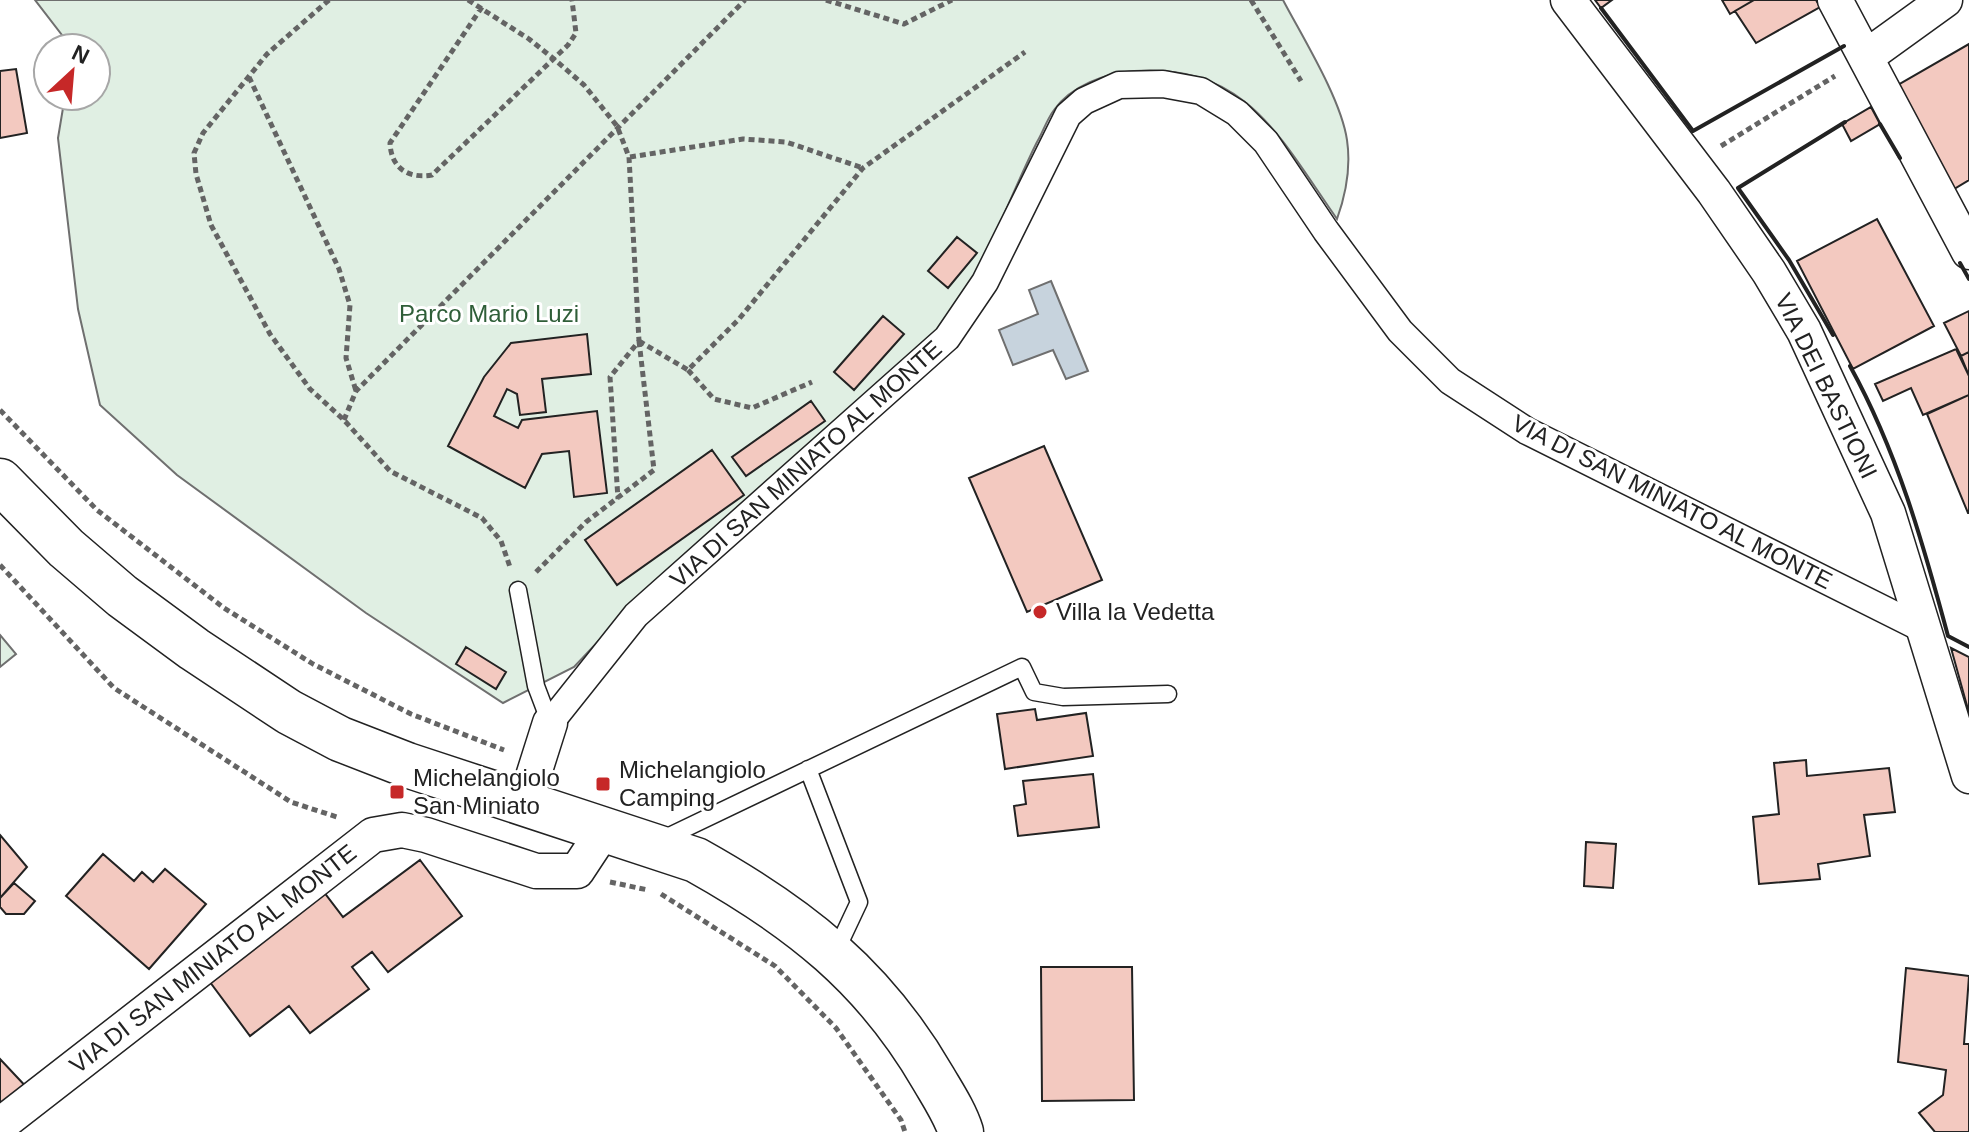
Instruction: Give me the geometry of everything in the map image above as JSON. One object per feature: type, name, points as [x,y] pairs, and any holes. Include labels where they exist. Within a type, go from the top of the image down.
[{"type":"main road","points":[[0,481],[66,548],[122,596],[194,649],[289,712],[340,739],[524,805],[696,860],[739,884],[835,954],[884,1005],[909,1039],[961,1132]]},
{"type":"street","name":"VIA DEI BASTIONI","points":[[1568,0],[1692,163],[1769,272],[1819,360],[1888,513],[1969,776]]},
{"type":"street","points":[[1835,0],[1969,252]]},
{"type":"street","points":[[1866,57],[1945,0]]},
{"type":"street","name":"VIA DI SAN MINIATO AL MONTE","points":[[524,805],[550,723],[636,615],[947,338],[985,282],[1068,115],[1084,101],[1119,85],[1163,84],[1201,91],[1237,113],[1266,142],[1326,231],[1400,331],[1450,381],[1527,431],[1925,630]]},
{"type":"street","name":"VIA DI SAN MINIATO AL MONTE","points":[[0,1125],[373,835],[402,830],[536,871],[577,871],[604,830]]},
{"type":"lane","points":[[518,590],[536,686],[550,723]]},
{"type":"lane","points":[[651,845],[1022,667],[1034,692],[1063,697],[1168,694]]},
{"type":"lane","points":[[808,769],[859,902],[835,954]]},
{"type":"path","points":[[329,0],[267,54],[203,133],[194,153],[207,213],[270,334],[310,389],[344,420],[390,471],[482,518],[501,541],[518,590],[586,522],[654,470],[639,341],[629,157],[617,126],[584,85],[554,59],[468,0]]},
{"type":"path","points":[[482,7],[390,143],[390,156],[401,169],[417,177],[432,175],[554,59],[576,33],[572,0]]},
{"type":"path","points":[[344,420],[356,391],[745,0]]},
{"type":"path","points":[[826,0],[904,24],[952,0]]},
{"type":"path","points":[[1251,0],[1301,81]]},
{"type":"path","points":[[688,370],[739,319],[863,168],[1025,52]]},
{"type":"path","points":[[1692,163],[1866,57]]},
{"type":"path","points":[[249,77],[339,269],[350,305],[346,358],[356,391]]},
{"type":"path","points":[[629,157],[743,139],[786,142],[863,168]]},
{"type":"path","points":[[639,341],[688,370],[714,399],[752,408],[812,382]]},
{"type":"path","points":[[618,500],[610,377],[639,341]]},
{"type":"path","points":[[0,410],[97,510],[224,608],[313,664],[411,714],[537,763]]},
{"type":"green space","name":"Parco Mario Luzi","points":[[35,0],[1283,0],[1337,106],[1347,140],[1347,180],[1337,219],[1277,134],[1232,93],[1205,79],[1173,72],[1134,71],[1101,78],[1079,88],[1061,102],[1049,117],[976,275],[939,331],[625,613],[574,667],[503,703],[366,613],[177,475],[100,405],[78,309],[58,138],[62,112],[112,112],[112,32],[60,32]]},
{"type":"green space","points":[[0,635],[16,654],[0,667]]},
{"type":"shaded area","points":[[1051,281],[1088,371],[1066,379],[1053,350],[1013,365],[999,330],[1038,314],[1029,290]]},
{"type":"building","points":[[1595,0],[1612,0],[1601,8]]},
{"type":"building","points":[[1722,0],[1754,0],[1730,14]]},
{"type":"building","points":[[1754,0],[1816,0],[1820,7],[1756,43],[1735,11]]},
{"type":"building","points":[[1969,44],[1969,180],[1954,189],[1898,85]]},
{"type":"building","points":[[16,69],[27,133],[0,138],[0,71]]},
{"type":"building","points":[[1871,107],[1880,124],[1851,141],[1842,124]]},
{"type":"building","points":[[1877,219],[1934,326],[1853,369],[1797,261]]},
{"type":"building","points":[[957,237],[977,253],[948,288],[928,271]]},
{"type":"building","points":[[1969,311],[1969,352],[1961,356],[1944,323]]},
{"type":"building","points":[[883,316],[904,334],[854,390],[834,372]]},
{"type":"building","points":[[587,334],[591,374],[542,379],[546,412],[520,415],[517,394],[507,389],[494,416],[518,428],[522,420],[597,411],[607,493],[574,497],[569,451],[542,454],[525,488],[448,446],[484,377],[511,343]]},
{"type":"building","points":[[1956,349],[1969,376],[1969,395],[1923,415],[1911,388],[1883,401],[1875,384]]},
{"type":"building","points":[[1969,352],[1969,376],[1961,356]]},
{"type":"building","points":[[1969,395],[1969,513],[1968,513],[1927,414]]},
{"type":"building","points":[[811,401],[825,421],[746,476],[732,457]]},
{"type":"building","points":[[1044,446],[1102,580],[1027,612],[969,478]]},
{"type":"building","points":[[712,450],[744,495],[617,585],[585,540]]},
{"type":"building","points":[[466,647],[506,672],[496,689],[456,664]]},
{"type":"building","points":[[1951,648],[1969,657],[1969,713]]},
{"type":"building","points":[[1035,709],[1037,720],[1086,713],[1093,756],[1005,769],[997,714]]},
{"type":"building","points":[[1806,760],[1807,776],[1889,768],[1895,812],[1864,815],[1870,856],[1818,864],[1820,879],[1759,884],[1753,817],[1779,814],[1774,763]]},
{"type":"building","points":[[1093,774],[1099,827],[1018,836],[1014,806],[1026,804],[1023,781]]},
{"type":"building","points":[[0,835],[27,867],[0,898]]},
{"type":"building","points":[[1586,842],[1616,844],[1613,888],[1584,886]]},
{"type":"building","points":[[103,854],[134,881],[142,872],[153,882],[165,869],[206,904],[149,969],[66,896]]},
{"type":"building","points":[[420,860],[462,916],[388,972],[372,952],[352,967],[369,989],[310,1033],[289,1006],[250,1036],[204,974],[320,887],[343,917]]},
{"type":"building","points":[[14,883],[35,901],[24,914],[6,914],[0,907],[0,898]]},
{"type":"building","points":[[1041,967],[1132,967],[1134,1100],[1042,1101]]},
{"type":"building","points":[[1906,968],[1969,976],[1964,1044],[1969,1044],[1969,1132],[1935,1132],[1919,1113],[1943,1095],[1946,1070],[1898,1062]]},
{"type":"building","points":[[0,1059],[31,1092],[0,1106]]},
{"type":"wall","points":[[1601,8],[1693,131],[1844,46]]},
{"type":"wall","points":[[1833,335],[1789,260],[1738,188],[1845,122]]},
{"type":"wall","points":[[1880,124],[1900,158]]},
{"type":"wall","points":[[1960,263],[1969,279]]},
{"type":"wall","points":[[1850,366],[1895,464],[1948,636],[1969,647]]},
{"type":"place","name":"Villa la Vedetta","points":[[1040,612]]},
{"type":"place","name":"Michelangiolo Camping","points":[[603,784]]},
{"type":"place","name":"Michelangiolo San Miniato","points":[[397,792]]}]
